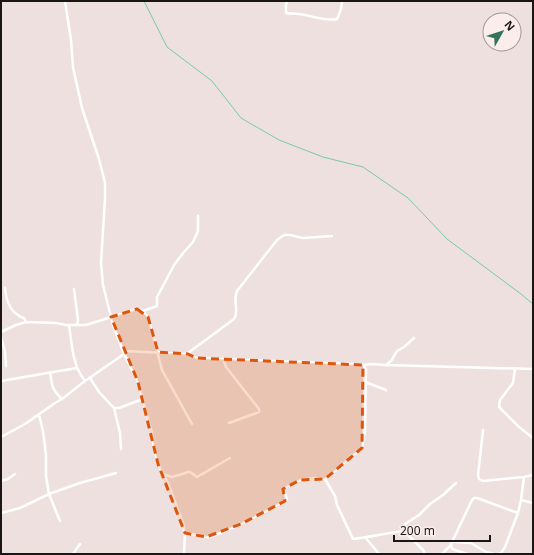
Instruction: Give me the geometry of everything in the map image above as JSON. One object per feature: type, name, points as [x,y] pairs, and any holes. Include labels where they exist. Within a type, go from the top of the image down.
[{"type":"street","points":[[65,1],[71,40],[73,67],[84,114],[99,159],[104,183],[105,199],[101,269],[103,285],[113,325],[123,352],[138,382],[152,434],[158,464],[168,484],[183,523],[185,532],[184,554]]},
{"type":"street","points":[[287,1],[286,13],[297,13],[333,20],[337,19],[339,15],[342,7],[342,1]]},
{"type":"street","points":[[143,311],[157,306],[157,297],[184,252],[193,242],[198,231],[198,216]]},
{"type":"street","points":[[188,354],[234,320],[237,314],[234,297],[237,291],[277,240],[284,235],[290,234],[302,238],[332,236]]},
{"type":"street","points":[[5,288],[6,297],[12,309],[18,316],[24,318],[26,322]]},
{"type":"street","points":[[74,289],[78,320],[76,325]]},
{"type":"street","points":[[1,332],[26,322],[86,325],[137,309],[143,311],[148,317],[162,370],[192,424]]},
{"type":"street","points":[[69,324],[77,368],[85,381]]},
{"type":"street","points":[[1,337],[5,352],[6,366]]},
{"type":"street","points":[[385,365],[391,361],[397,351],[414,338]]},
{"type":"street","points":[[1,437],[25,424],[62,399],[123,352],[188,354],[196,358],[363,365],[372,364],[533,369]]},
{"type":"street","points":[[223,359],[226,367],[259,409],[259,412],[229,423]]},
{"type":"street","points":[[185,532],[200,535],[206,538],[212,537],[241,524],[285,501],[287,499],[284,489],[295,482],[315,478],[325,478],[338,469],[351,456],[361,450],[365,430],[366,369],[363,365]]},
{"type":"street","points":[[1,381],[77,368]]},
{"type":"street","points":[[515,369],[513,383],[500,400],[499,407],[519,427],[533,438]]},
{"type":"street","points":[[50,372],[55,393],[62,399]]},
{"type":"street","points":[[90,378],[99,392],[114,408],[120,433],[121,449]]},
{"type":"street","points":[[365,382],[386,390]]},
{"type":"street","points":[[114,408],[119,408],[143,399]]},
{"type":"street","points":[[38,415],[43,431],[46,455],[46,476],[50,494],[60,521]]},
{"type":"street","points":[[484,430],[478,475],[479,479],[483,481],[524,477],[533,474]]},
{"type":"street","points":[[163,474],[172,477],[190,472],[197,477],[230,458]]},
{"type":"street","points":[[1,513],[20,508],[50,494],[80,483],[116,473]]},
{"type":"street","points":[[1,481],[8,479],[15,474]]},
{"type":"street","points":[[498,554],[505,547],[518,513],[524,477]]},
{"type":"street","points":[[325,478],[353,540],[380,534],[404,531]]},
{"type":"street","points":[[404,531],[405,524],[419,515],[456,483]]},
{"type":"street","points":[[442,554],[451,544],[474,498],[518,513]]},
{"type":"street","points":[[521,500],[533,503]]},
{"type":"street","points":[[404,531],[423,550],[425,554]]},
{"type":"street","points":[[366,538],[378,554]]},
{"type":"street","points":[[453,540],[455,542],[470,543],[486,552],[494,554]]},
{"type":"street","points":[[73,554],[80,544]]},
{"type":"street","points":[[451,544],[452,549],[467,554]]},
{"type":"highlighted area","points":[[137,309],[148,317],[158,352],[188,354],[196,358],[363,365],[362,448],[325,479],[300,480],[283,489],[285,501],[241,524],[206,537],[185,533],[158,464],[138,382],[111,317]]},
{"type":"waterway","points":[[144,1],[167,47],[212,81],[241,118],[279,140],[323,157],[363,167],[408,198],[447,239],[533,304]]}]
